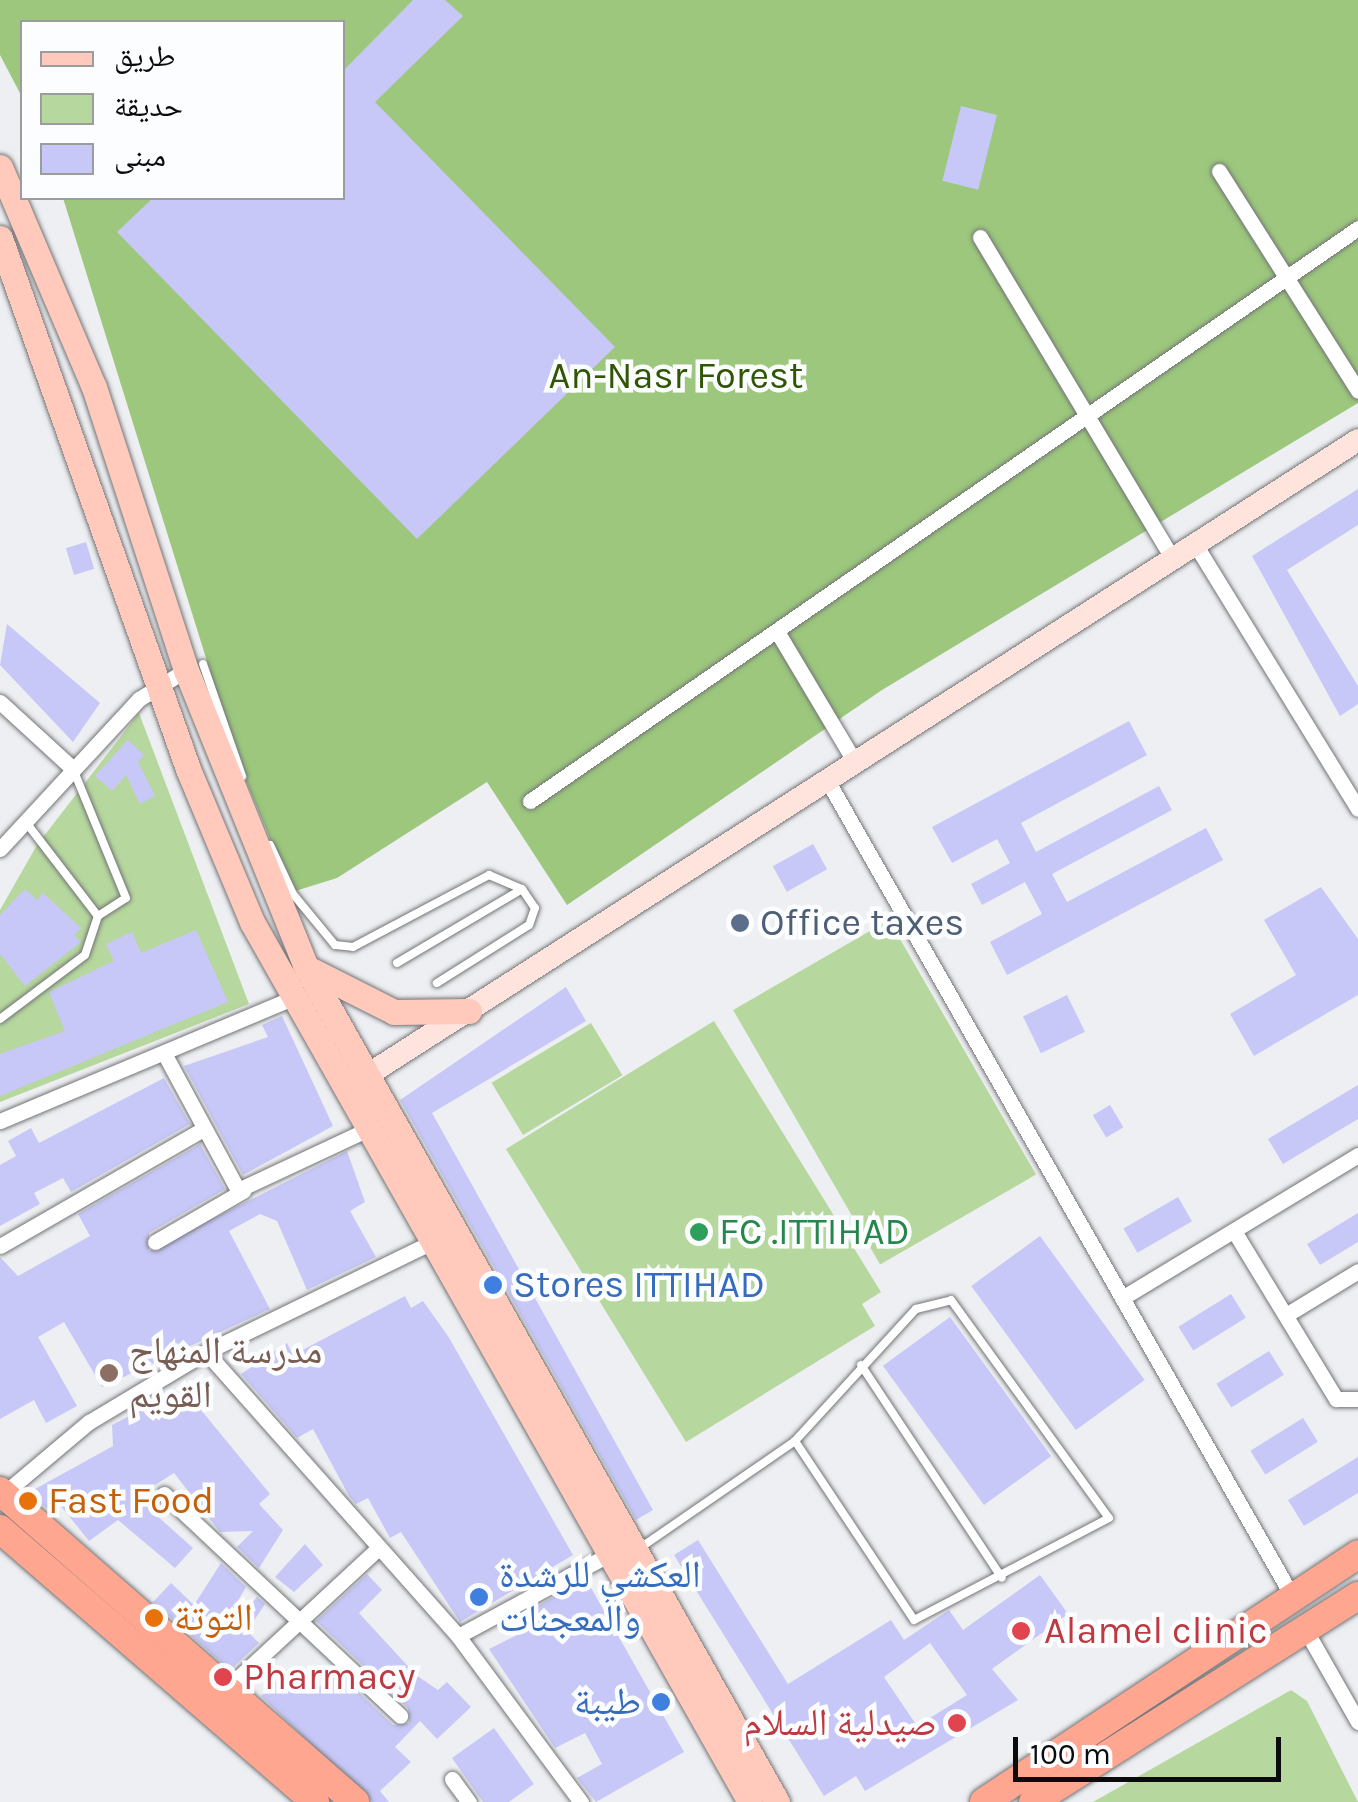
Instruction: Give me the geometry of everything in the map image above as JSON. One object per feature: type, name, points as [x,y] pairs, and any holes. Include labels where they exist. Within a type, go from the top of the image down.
[{"type":"highway","points":[[1,1494],[224,1692],[355,1802]]},
{"type":"highway","points":[[0,1529],[316,1802]]},
{"type":"highway","points":[[984,1802],[1358,1554]]},
{"type":"highway","points":[[1033,1802],[1358,1596]]},
{"type":"main road","points":[[0,167],[94,386],[304,965],[354,1083],[619,1554],[750,1802]]},
{"type":"main road","points":[[0,238],[216,840],[292,998],[354,1083],[366,1130],[428,1244],[777,1802]]},
{"type":"main road","points":[[60,398],[94,386]]},
{"type":"main road","points":[[304,965],[370,1005],[419,1015],[469,1011]]},
{"type":"street","points":[[1219,171],[1358,391]]},
{"type":"street","points":[[530,801],[1088,420],[1358,228]]},
{"type":"street","points":[[980,237],[1172,559]]},
{"type":"street","points":[[354,1083],[1358,440]]},
{"type":"street","points":[[1195,544],[1358,809]]},
{"type":"street","points":[[778,632],[855,762]]},
{"type":"street","points":[[0,849],[158,682],[194,667]]},
{"type":"street","points":[[0,702],[73,769]]},
{"type":"street","points":[[827,780],[1292,1596]]},
{"type":"street","points":[[0,1121],[292,998]]},
{"type":"street","points":[[165,1054],[202,1130],[243,1191]]},
{"type":"street","points":[[0,1246],[202,1130]]},
{"type":"street","points":[[154,1242],[243,1191],[366,1130]]},
{"type":"street","points":[[1122,1298],[1358,1155]]},
{"type":"street","points":[[1234,1231],[1336,1399],[1358,1399]]},
{"type":"street","points":[[1,1494],[89,1422],[206,1352],[428,1244]]},
{"type":"street","points":[[1286,1315],[1358,1271]]},
{"type":"street","points":[[206,1352],[375,1551],[458,1636],[580,1802]]},
{"type":"street","points":[[164,1494],[400,1716]]},
{"type":"street","points":[[224,1692],[375,1551]]},
{"type":"street","points":[[458,1636],[619,1554]]},
{"type":"street","points":[[1305,1630],[1358,1722]]},
{"type":"street","points":[[452,1779],[469,1802]]},
{"type":"lane","points":[[194,667],[255,814],[326,941],[352,947],[489,875],[522,889],[535,908],[529,924],[436,983]]},
{"type":"lane","points":[[73,769],[126,888],[117,908],[98,916]]},
{"type":"lane","points":[[25,821],[98,916]]},
{"type":"lane","points":[[398,963],[522,889]]},
{"type":"lane","points":[[0,1020],[86,955],[98,916]]},
{"type":"lane","points":[[619,1554],[794,1442],[916,1309],[962,1306],[1106,1511],[1080,1539],[928,1616],[906,1618],[794,1442]]},
{"type":"lane","points":[[861,1366],[1002,1578]]},
{"type":"green space","name":"An-Nasr Forest","points":[[0,0],[1358,0],[1358,403],[882,690],[567,905],[487,782],[337,878],[292,892],[238,761],[64,200],[345,200],[345,20],[20,20],[20,93],[0,55]]},
{"type":"green space","points":[[139,713],[249,1004],[0,1102],[0,910],[37,845]]},
{"type":"green space","points":[[889,920],[1036,1175],[880,1265],[733,1010]]},
{"type":"green space","points":[[714,1021],[881,1292],[862,1304],[875,1326],[686,1442],[506,1149]]},
{"type":"green space","points":[[591,1023],[622,1075],[523,1135],[492,1083]]},
{"type":"green space","points":[[1291,1690],[1307,1701],[1358,1802],[1093,1802]]},
{"type":"building","points":[[413,0],[445,0],[463,16],[375,102],[615,347],[417,539],[117,232],[151,200],[345,200],[345,69]]},
{"type":"building","points":[[961,106],[997,115],[978,190],[942,181]]},
{"type":"building","points":[[1358,489],[1358,525],[1287,570],[1358,686],[1358,704],[1340,716],[1252,556]]},
{"type":"building","points":[[86,542],[94,569],[74,575],[66,548]]},
{"type":"building","points":[[7,624],[100,703],[73,742],[0,665]]},
{"type":"building","points":[[1129,721],[1147,755],[1021,823],[1036,852],[1159,786],[1172,810],[1052,874],[1067,902],[1206,828],[1223,860],[1007,975],[990,942],[1042,914],[1025,882],[982,905],[971,884],[1010,863],[997,839],[952,863],[932,827]]},
{"type":"building","points":[[128,740],[144,755],[138,762],[155,796],[140,804],[126,775],[112,791],[95,776]]},
{"type":"building","points":[[813,844],[827,869],[787,892],[773,866]]},
{"type":"building","points":[[1321,887],[1358,939],[1358,995],[1254,1056],[1230,1014],[1296,975],[1264,920]]},
{"type":"building","points":[[25,889],[37,900],[43,893],[81,928],[74,935],[81,942],[25,986],[0,954],[0,915]]},
{"type":"building","points":[[196,930],[228,1002],[0,1096],[0,1054],[65,1031],[49,992],[114,961],[106,944],[132,932],[141,953]]},
{"type":"building","points":[[566,987],[586,1021],[432,1113],[653,1510],[636,1520],[400,1100]]},
{"type":"building","points":[[1067,995],[1085,1032],[1041,1053],[1023,1016]]},
{"type":"building","points":[[282,1016],[333,1126],[243,1175],[184,1066],[268,1037],[262,1025]]},
{"type":"building","points":[[164,1078],[190,1124],[71,1192],[63,1178],[34,1193],[40,1204],[0,1226],[0,1165],[16,1156],[8,1141],[31,1128],[39,1143]]},
{"type":"building","points":[[1358,1085],[1358,1119],[1283,1164],[1268,1139]]},
{"type":"building","points":[[1110,1105],[1123,1127],[1106,1138],[1093,1115]]},
{"type":"building","points":[[200,1144],[225,1189],[149,1233],[149,1251],[347,1151],[365,1202],[350,1211],[376,1257],[307,1290],[277,1221],[260,1214],[229,1231],[270,1309],[102,1387],[64,1322],[38,1337],[77,1406],[46,1423],[34,1400],[0,1419],[0,1257],[18,1276],[90,1236],[78,1214]]},
{"type":"building","points":[[1178,1197],[1192,1221],[1137,1253],[1123,1228]]},
{"type":"building","points":[[1358,1213],[1358,1242],[1320,1265],[1307,1244]]},
{"type":"building","points":[[1040,1236],[1145,1380],[1076,1430],[971,1286]]},
{"type":"building","points":[[1231,1294],[1246,1318],[1193,1351],[1178,1327]]},
{"type":"building","points":[[405,1296],[411,1308],[423,1301],[448,1336],[573,1555],[460,1622],[401,1532],[390,1538],[368,1498],[356,1504],[349,1496],[313,1429],[297,1438],[241,1374],[287,1343],[293,1355]]},
{"type":"building","points":[[950,1317],[1051,1456],[984,1505],[883,1366]]},
{"type":"building","points":[[1269,1351],[1284,1375],[1231,1408],[1216,1384]]},
{"type":"building","points":[[183,1388],[270,1494],[259,1504],[283,1530],[259,1568],[237,1547],[253,1531],[220,1532],[174,1473],[136,1497],[193,1548],[175,1568],[118,1520],[89,1541],[60,1505],[51,1512],[28,1493],[113,1446],[112,1425]]},
{"type":"building","points":[[1303,1418],[1318,1442],[1265,1475],[1250,1451]]},
{"type":"building","points":[[1358,1457],[1358,1493],[1304,1526],[1288,1500]]},
{"type":"building","points":[[698,1540],[788,1684],[891,1620],[904,1640],[949,1610],[963,1630],[1040,1575],[1068,1614],[992,1669],[1018,1700],[865,1791],[856,1776],[824,1796],[674,1555]],"holes":[[[930,1643],[967,1695],[917,1726],[884,1677]]]},
{"type":"building","points":[[305,1544],[323,1565],[294,1592],[275,1577]]},
{"type":"building","points":[[221,1563],[246,1587],[236,1604],[245,1611],[257,1597],[265,1604],[247,1631],[259,1643],[230,1670],[153,1602],[171,1583],[194,1605]]},
{"type":"building","points":[[367,1574],[382,1590],[359,1613],[416,1675],[438,1690],[447,1682],[471,1707],[437,1739],[420,1721],[395,1747],[411,1762],[380,1791],[389,1802],[372,1802],[261,1696],[290,1667],[315,1691],[336,1671],[393,1725],[409,1723],[408,1708],[316,1621]]},
{"type":"building","points":[[586,1579],[684,1752],[596,1802],[577,1778],[602,1764],[585,1733],[555,1748],[489,1649],[531,1628],[523,1614]]},
{"type":"building","points":[[494,1728],[534,1784],[509,1802],[483,1802],[452,1758]]},
{"type":"place","name":"Office taxes","points":[[740,923]]},
{"type":"place","name":"FC .ITTIHAD","points":[[699,1232]]},
{"type":"place","name":"Stores ITTIHAD","points":[[493,1285]]},
{"type":"place","name":"مدرسة المنهاج القويم","points":[[109,1373]]},
{"type":"place","name":"Fast Food","points":[[28,1501]]},
{"type":"place","name":"العكشي للرشدة والمعجنات","points":[[479,1597]]},
{"type":"place","name":"التوتة","points":[[154,1618]]},
{"type":"place","name":"Alamel clinic","points":[[1021,1631]]},
{"type":"place","name":"Pharmacy","points":[[223,1677]]},
{"type":"place","name":"طيبة","points":[[661,1702]]},
{"type":"place","name":"صيدلية السلام","points":[[957,1723]]}]
